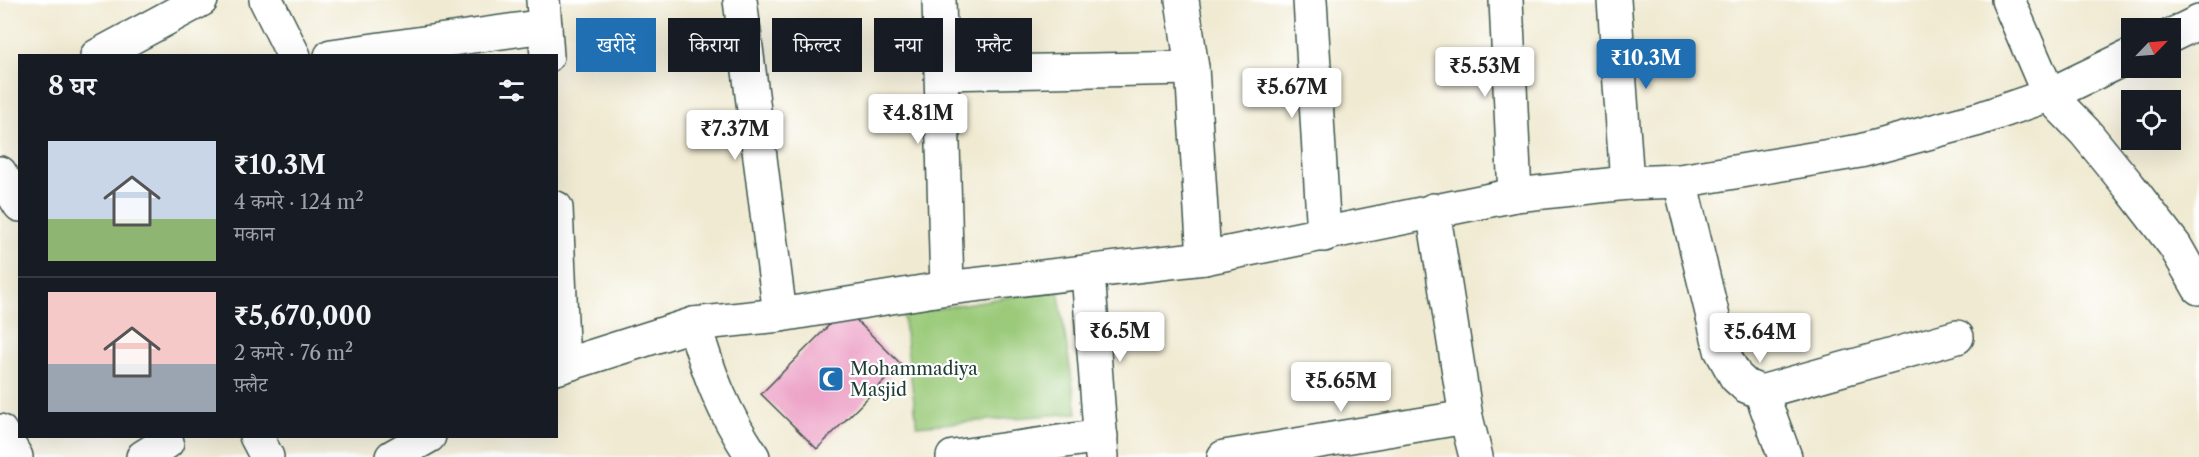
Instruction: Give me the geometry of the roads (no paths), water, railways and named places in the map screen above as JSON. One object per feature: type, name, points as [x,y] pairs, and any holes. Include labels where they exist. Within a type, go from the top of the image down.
[{"type":"street","points":[[101,54],[201,0]]},
{"type":"street","points":[[266,0],[293,54]]},
{"type":"street","points":[[740,0],[780,315]]},
{"type":"street","points":[[939,0],[947,288]]},
{"type":"street","points":[[1182,0],[1192,68],[1204,258]]},
{"type":"street","points":[[1310,0],[1324,235]]},
{"type":"street","points":[[1506,0],[1515,195]]},
{"type":"street","points":[[1614,0],[1627,183]]},
{"type":"street","points":[[2008,0],[2049,95],[2085,132],[2129,186],[2175,246],[2199,288]]},
{"type":"street","points":[[2181,31],[2199,22]]},
{"type":"street","points":[[346,54],[545,27]]},
{"type":"street","points":[[558,288],[560,367],[694,324],[780,315],[947,288],[1204,258],[1515,195],[1627,183],[1680,181],[1860,151],[1978,119],[2049,95],[2121,60]]},
{"type":"street","points":[[942,73],[1192,68]]},
{"type":"street","points":[[0,173],[18,201]]},
{"type":"street","points":[[1680,181],[1721,350],[1736,377],[1746,386],[1761,392],[1957,337]]},
{"type":"street","points":[[1433,210],[1466,417],[1476,457]]},
{"type":"street","points":[[953,457],[1101,447],[1088,273]]},
{"type":"street","points":[[694,324],[712,382],[731,423],[753,457]]},
{"type":"street","points":[[1761,392],[1785,457]]},
{"type":"street","points":[[1224,457],[1268,454],[1466,417]]},
{"type":"street","points":[[0,431],[16,457]]},
{"type":"street","points":[[257,438],[267,457]]},
{"type":"street","points":[[392,457],[425,438]]},
{"type":"place","name":"Mohammadiya Masjid","points":[[831,379]]}]
